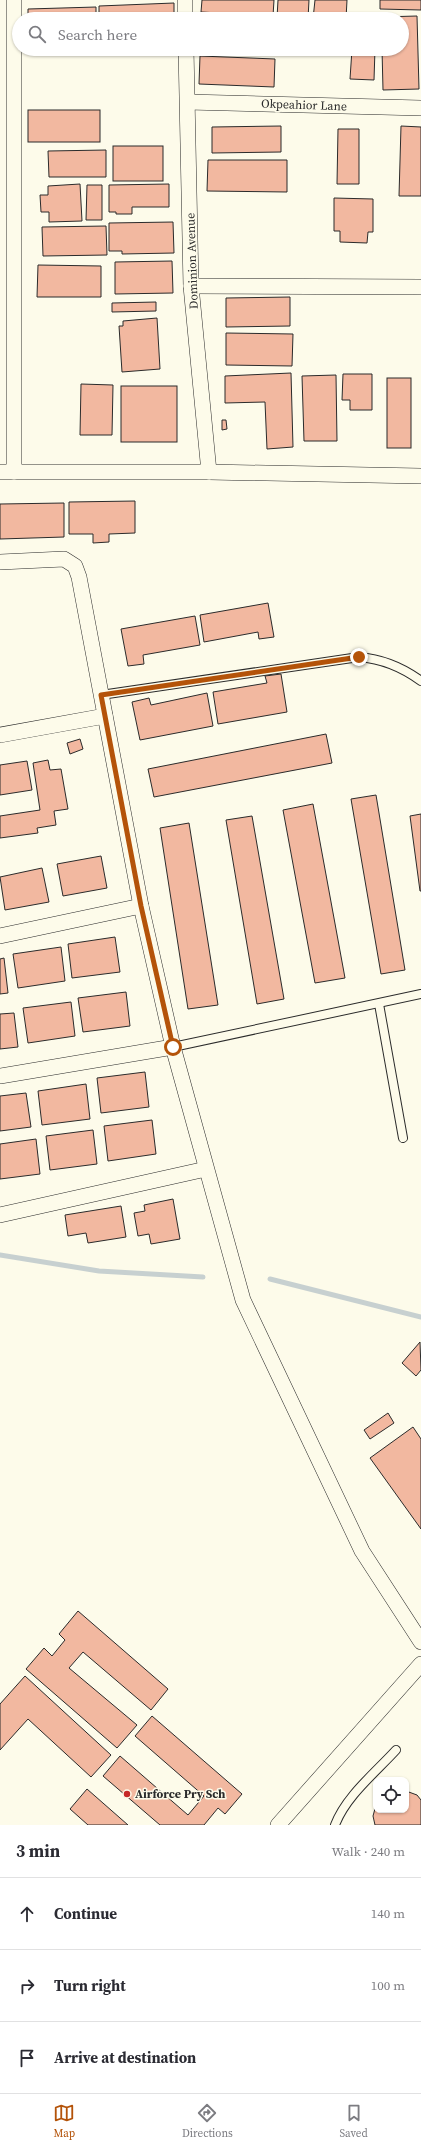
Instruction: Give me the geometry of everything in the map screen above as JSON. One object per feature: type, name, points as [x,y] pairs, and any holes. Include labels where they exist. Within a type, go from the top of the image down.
[{"type":"street","points":[[14,0],[14,12]]},
{"type":"street","points":[[185,0],[185,12]]},
{"type":"street","points":[[13,56],[7,472],[209,472],[421,476]]},
{"type":"street","name":"Dominion Avenue","points":[[186,56],[191,286],[209,472]]},
{"type":"street","name":"Okpeahior Lane","points":[[188,102],[421,108]]},
{"type":"street","points":[[191,286],[421,287]]},
{"type":"street","points":[[0,562],[64,559],[75,566],[79,577],[141,906],[173,1047],[243,1300],[362,1551],[421,1642]]},
{"type":"street","points":[[0,735],[105,716]]},
{"type":"street","points":[[0,936],[141,906]]},
{"type":"street","points":[[0,1076],[173,1047]]},
{"type":"street","points":[[0,1215],[206,1169]]},
{"type":"street","points":[[278,1825],[421,1664]]},
{"type":"lane","points":[[101,695],[359,657],[375,658],[391,664],[408,672],[421,681]]},
{"type":"lane","points":[[173,1047],[421,994]]},
{"type":"lane","points":[[379,1004],[403,1138]]},
{"type":"lane","points":[[335,1825],[342,1811],[356,1793],[396,1750]]},
{"type":"building","points":[[202,0],[274,0],[273,12],[201,12]]},
{"type":"building","points":[[278,0],[309,0],[308,12],[277,12]]},
{"type":"building","points":[[315,0],[347,0],[346,12],[314,12]]},
{"type":"building","points":[[380,0],[421,0],[421,10],[380,9]]},
{"type":"building","points":[[174,3],[174,12],[99,12],[99,6]]},
{"type":"building","points":[[96,7],[96,12],[28,12],[28,9]]},
{"type":"building","points":[[409,16],[417,16],[419,89],[383,90],[382,56],[409,56]]},
{"type":"building","points":[[200,56],[275,59],[274,87],[199,84]]},
{"type":"building","points":[[352,56],[375,56],[374,80],[350,79]]},
{"type":"building","points":[[28,110],[100,110],[100,142],[28,142]]},
{"type":"building","points":[[281,126],[281,152],[212,153],[212,127]]},
{"type":"building","points":[[401,126],[421,127],[421,196],[399,196]]},
{"type":"building","points":[[338,129],[359,129],[359,184],[337,184]]},
{"type":"building","points":[[113,146],[163,146],[163,181],[113,181]]},
{"type":"building","points":[[106,150],[106,177],[49,177],[48,151]]},
{"type":"building","points":[[208,160],[287,160],[287,192],[207,191]]},
{"type":"building","points":[[80,184],[82,221],[49,222],[49,212],[41,212],[40,195],[48,195],[48,186]]},
{"type":"building","points":[[169,184],[169,207],[132,207],[132,214],[116,214],[116,212],[109,212],[109,185]]},
{"type":"building","points":[[87,185],[102,185],[102,220],[86,220]]},
{"type":"building","points":[[334,198],[373,199],[373,232],[368,232],[367,243],[340,242],[340,231],[334,231]]},
{"type":"building","points":[[173,222],[174,253],[122,254],[122,251],[109,251],[109,223]]},
{"type":"building","points":[[106,226],[107,255],[43,256],[42,227]]},
{"type":"building","points":[[172,261],[173,293],[115,294],[115,262]]},
{"type":"building","points":[[38,265],[101,266],[101,297],[37,297]]},
{"type":"building","points":[[290,297],[290,326],[226,327],[226,298]]},
{"type":"building","points":[[156,302],[156,311],[112,312],[112,303]]},
{"type":"building","points":[[157,318],[160,369],[122,372],[119,326],[123,326],[123,321]]},
{"type":"building","points":[[226,333],[293,334],[292,366],[226,365]]},
{"type":"building","points":[[291,373],[293,447],[267,449],[265,402],[225,403],[225,376]]},
{"type":"building","points":[[343,374],[372,374],[372,410],[350,410],[350,400],[342,400]]},
{"type":"building","points":[[336,375],[337,441],[304,441],[302,376]]},
{"type":"building","points":[[387,378],[411,378],[411,448],[387,448]]},
{"type":"building","points":[[81,384],[113,385],[112,435],[80,435]]},
{"type":"building","points":[[121,386],[177,386],[177,442],[121,442]]},
{"type":"building","points":[[222,420],[226,420],[227,429],[222,430]]},
{"type":"building","points":[[135,501],[135,533],[109,534],[109,542],[93,543],[93,534],[69,534],[69,502]]},
{"type":"building","points":[[64,503],[64,537],[0,539],[0,504]]},
{"type":"building","points":[[268,603],[274,637],[259,639],[258,632],[204,642],[200,615]]},
{"type":"building","points":[[195,616],[200,645],[143,655],[144,664],[128,666],[121,629]]},
{"type":"building","points":[[281,674],[287,712],[218,724],[213,692],[267,683],[265,676]]},
{"type":"building","points":[[207,693],[213,726],[140,740],[132,702],[149,698],[151,705]]},
{"type":"building","points":[[326,734],[332,763],[154,797],[148,769]]},
{"type":"building","points":[[80,739],[83,749],[70,754],[67,743]]},
{"type":"building","points":[[48,760],[50,770],[61,769],[68,809],[54,811],[56,825],[37,828],[38,833],[0,838],[0,816],[40,810],[33,763]]},
{"type":"building","points":[[27,761],[32,790],[0,795],[0,765]]},
{"type":"building","points":[[376,795],[405,970],[381,974],[351,799]]},
{"type":"building","points":[[313,804],[345,978],[315,983],[283,810]]},
{"type":"building","points":[[421,814],[421,891],[420,891],[410,816]]},
{"type":"building","points":[[252,816],[284,999],[257,1004],[226,820]]},
{"type":"building","points":[[189,823],[218,1005],[188,1009],[160,828]]},
{"type":"building","points":[[101,856],[107,888],[63,896],[57,864]]},
{"type":"building","points":[[42,868],[49,902],[5,910],[0,877]]},
{"type":"building","points":[[115,937],[120,972],[72,978],[68,944]]},
{"type":"building","points":[[61,947],[65,981],[18,988],[13,954]]},
{"type":"building","points":[[4,958],[8,993],[0,994],[0,959]]},
{"type":"building","points":[[126,992],[130,1026],[83,1032],[78,998]]},
{"type":"building","points":[[71,1002],[75,1036],[28,1043],[23,1008]]},
{"type":"building","points":[[14,1013],[18,1047],[0,1049],[0,1014]]},
{"type":"building","points":[[145,1072],[149,1107],[101,1113],[97,1078]]},
{"type":"building","points":[[86,1084],[90,1119],[42,1125],[38,1091]]},
{"type":"building","points":[[26,1093],[31,1127],[0,1131],[0,1096]]},
{"type":"building","points":[[152,1120],[156,1154],[108,1161],[104,1126]]},
{"type":"building","points":[[93,1130],[97,1164],[50,1170],[46,1136]]},
{"type":"building","points":[[36,1139],[40,1174],[0,1179],[0,1144]]},
{"type":"building","points":[[173,1199],[180,1239],[151,1244],[149,1234],[138,1236],[134,1213],[145,1211],[144,1205]]},
{"type":"building","points":[[121,1206],[126,1237],[88,1243],[86,1233],[68,1236],[65,1215]]},
{"type":"building","points":[[420,1342],[421,1370],[416,1376],[402,1363]]},
{"type":"building","points":[[388,1413],[394,1423],[370,1439],[364,1430]]},
{"type":"building","points":[[413,1427],[421,1439],[421,1529],[370,1458]]},
{"type":"building","points":[[78,1611],[168,1689],[151,1710],[83,1652],[69,1668],[137,1725],[117,1748],[26,1669],[44,1648],[52,1656],[65,1640],[59,1634]]},
{"type":"building","points":[[25,1676],[111,1755],[91,1777],[28,1719],[0,1750],[0,1704]]},
{"type":"building","points":[[152,1716],[242,1794],[225,1814],[218,1808],[204,1825],[160,1825],[103,1776],[120,1756],[188,1815],[204,1796],[135,1736]]},
{"type":"building","points":[[87,1789],[128,1825],[88,1825],[70,1809]]},
{"type":"building","points":[[409,1792],[417,1795],[421,1800],[421,1825],[375,1825],[374,1813],[409,1813]]},
{"type":"waterway","points":[[0,1255],[99,1271],[203,1277]]},
{"type":"waterway","points":[[270,1279],[421,1317]]},
{"type":"place","name":"Airforce Pry Sch","points":[[127,1794]]},
{"type":"route","points":[[173,1047],[141,906],[101,695],[359,657]]}]
